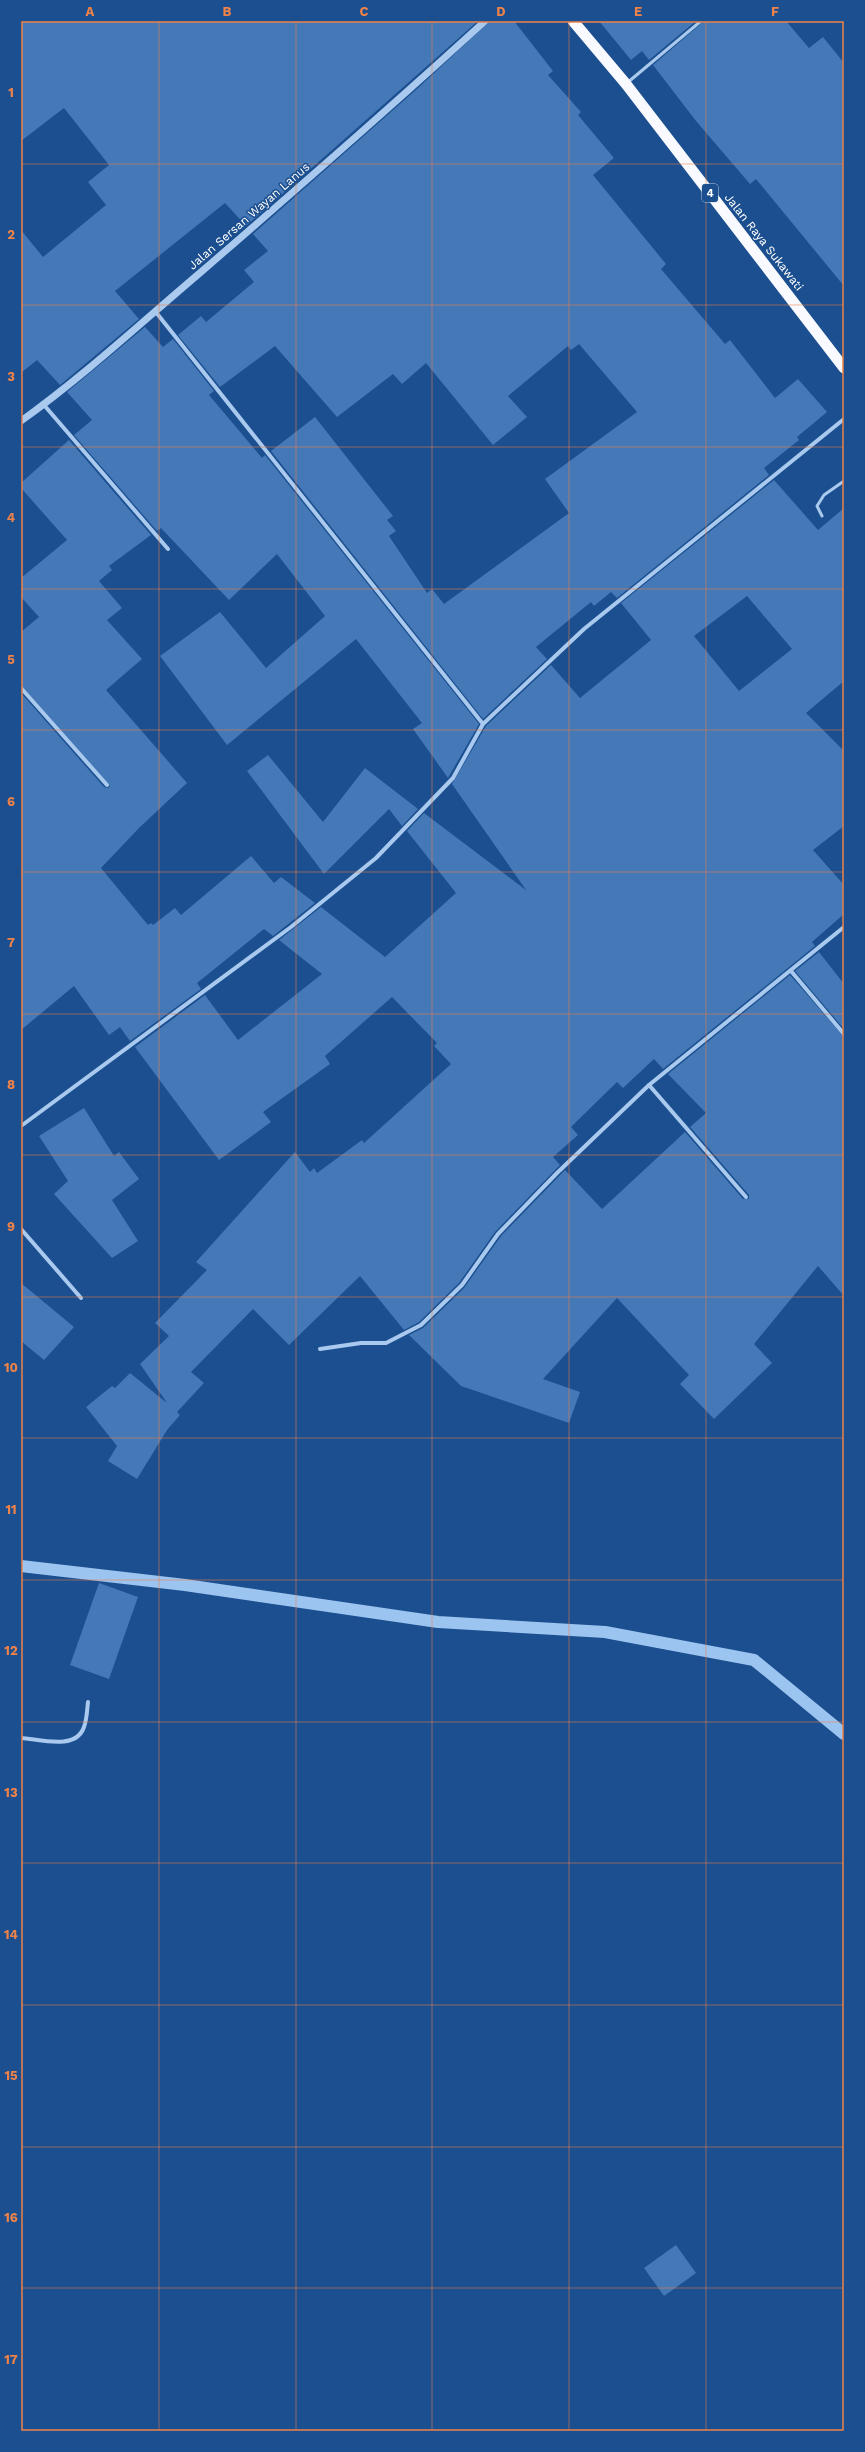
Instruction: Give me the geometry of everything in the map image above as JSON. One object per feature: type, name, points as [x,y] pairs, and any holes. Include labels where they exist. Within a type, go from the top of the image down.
[{"type":"highway","name":"Jalan Raya Sukawati","points":[[573,21],[626,84],[844,368]]},
{"type":"street","name":"Jalan Sersan Wayan Lanus","points":[[21,421],[44,405],[379,119],[485,21]]},
{"type":"street","points":[[155,311],[483,724]]},
{"type":"street","points":[[44,405],[168,549]]},
{"type":"street","points":[[21,1126],[291,927],[376,858],[453,778],[483,724],[584,629],[844,419]]},
{"type":"street","points":[[21,688],[107,785]]},
{"type":"street","points":[[320,1349],[361,1343],[386,1343],[421,1325],[462,1285],[504,1228],[557,1173],[648,1085],[844,927]]},
{"type":"street","points":[[791,971],[844,1034]]},
{"type":"street","points":[[648,1085],[746,1197]]},
{"type":"street","points":[[21,1229],[81,1298]]},
{"type":"street","points":[[21,1738],[64,1742],[76,1739],[84,1728],[88,1702]]},
{"type":"lane","points":[[626,84],[701,21]]},
{"type":"lane","points":[[822,516],[817,506],[819,500],[844,482]]},
{"type":"building","points":[[21,21],[478,21],[246,226],[225,203],[115,291],[139,319],[60,385],[37,360],[21,373],[21,230],[43,257],[106,205],[88,182],[109,165],[64,108],[21,141]]},
{"type":"building","points":[[490,21],[514,21],[553,71],[548,75],[581,112],[578,115],[614,158],[593,175],[666,264],[661,269],[725,344],[730,340],[775,398],[798,379],[827,412],[797,437],[799,440],[764,468],[769,475],[617,598],[611,592],[594,606],[591,602],[536,647],[547,659],[483,719],[271,451],[315,417],[393,516],[387,520],[396,531],[389,536],[427,593],[432,589],[444,604],[569,513],[545,479],[637,412],[579,344],[571,350],[568,346],[508,396],[527,417],[493,445],[426,363],[402,384],[393,374],[337,417],[275,346],[220,387],[178,335],[201,316],[206,322],[254,282],[244,270],[268,251],[253,234],[418,88]]},
{"type":"building","points":[[599,21],[696,21],[649,60],[642,51],[631,60]]},
{"type":"building","points":[[704,21],[786,21],[809,48],[823,37],[844,63],[844,286],[756,179],[750,184],[696,121],[653,65]]},
{"type":"building","points":[[145,327],[163,347],[173,339],[214,391],[209,395],[262,458],[265,455],[479,724],[448,778],[413,729],[422,723],[356,639],[227,745],[160,656],[220,612],[266,668],[325,616],[277,554],[229,600],[161,528],[157,531],[74,435],[92,420],[67,392]]},
{"type":"building","points":[[69,440],[151,535],[109,566],[112,570],[99,581],[122,608],[107,620],[142,659],[106,690],[187,783],[140,827],[101,868],[148,925],[151,923],[153,925],[175,908],[181,915],[251,856],[274,883],[281,877],[315,903],[273,936],[264,929],[197,983],[201,989],[130,1041],[120,1027],[109,1035],[74,986],[21,1030],[21,693],[104,787],[108,788],[110,786],[21,685],[21,632],[39,617],[21,597],[21,578],[67,540],[21,488],[21,483]]},
{"type":"building","points":[[774,480],[818,530],[844,508],[844,681],[806,713],[844,751],[844,826],[813,850],[844,885],[844,914],[812,942],[815,946],[663,1069],[654,1059],[623,1088],[617,1082],[571,1127],[578,1135],[553,1157],[560,1165],[495,1232],[459,1283],[419,1322],[404,1330],[360,1276],[289,1345],[253,1309],[191,1372],[204,1383],[177,1412],[180,1415],[167,1430],[137,1479],[108,1461],[117,1446],[86,1407],[112,1386],[115,1388],[130,1373],[167,1403],[140,1364],[169,1336],[155,1323],[207,1270],[196,1262],[295,1152],[310,1172],[314,1168],[317,1173],[362,1140],[364,1143],[451,1064],[434,1046],[437,1043],[392,997],[325,1056],[330,1064],[263,1112],[271,1122],[219,1160],[135,1047],[205,995],[238,1040],[322,974],[279,940],[321,907],[385,957],[456,893],[407,831],[424,813],[526,890],[452,784],[486,726],[551,665],[580,698],[651,640],[621,603]],"holes":[[[747,596],[792,649],[739,691],[694,636]]]},
{"type":"building","points":[[268,755],[323,822],[365,768],[418,809],[402,826],[389,809],[324,874],[247,771]]},
{"type":"building","points":[[819,952],[844,984],[844,1029],[795,971]]},
{"type":"building","points":[[790,975],[844,1037],[844,1296],[818,1266],[754,1344],[772,1363],[714,1419],[680,1384],[689,1375],[617,1298],[543,1379],[580,1392],[569,1423],[461,1386],[409,1335],[423,1328],[464,1288],[501,1236],[565,1170],[602,1209],[685,1132],[743,1199],[749,1199],[749,1195],[690,1127],[706,1113],[668,1074]]},
{"type":"building","points":[[84,1108],[114,1156],[119,1152],[139,1179],[112,1200],[138,1241],[112,1258],[54,1194],[68,1181],[39,1136]]},
{"type":"building","points":[[21,1283],[74,1327],[44,1360],[21,1341]]},
{"type":"building","points":[[99,1583],[138,1597],[109,1679],[70,1665]]},
{"type":"building","points":[[676,2245],[696,2273],[664,2296],[644,2268]]},
{"type":"waterway","points":[[21,1566],[185,1585],[438,1622],[605,1632],[754,1660],[844,1734]]}]
